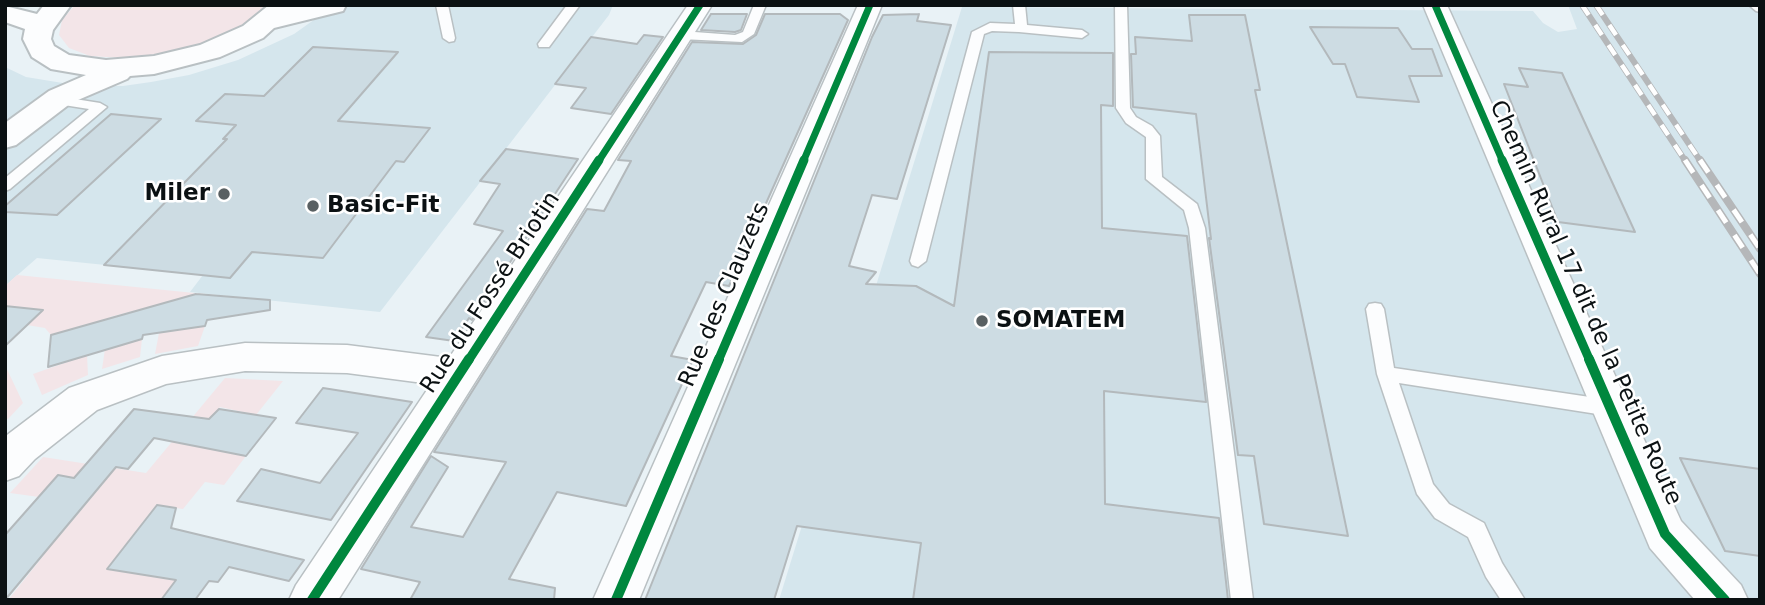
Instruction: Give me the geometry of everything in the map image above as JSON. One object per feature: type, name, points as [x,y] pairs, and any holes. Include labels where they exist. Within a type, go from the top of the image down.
[{"type":"main road","points":[[47,27],[51,59],[77,67],[129,68],[165,63],[210,51],[277,14],[333,5]]},
{"type":"main road","points":[[5,14],[19,16],[47,27]]},
{"type":"main road","points":[[10,128],[43,81],[47,27]]},
{"type":"main road","points":[[10,128],[81,86],[129,68]]},
{"type":"street","name":"Rue du Fossé Briotin","points":[[312,600],[462,374],[700,5]]},
{"type":"street","name":"Rue des Clauzets","points":[[616,600],[870,5]]},
{"type":"street","name":"Chemin Rural 17 dit de la Petite Route","points":[[1435,5],[1665,534],[1725,600]]},
{"type":"street","points":[[5,464],[21,447],[83,399],[162,370],[245,357],[346,359],[462,374]]},
{"type":"lane","points":[[442,5],[449,38]]},
{"type":"lane","points":[[544,44],[574,5]]},
{"type":"lane","points":[[681,35],[737,39],[748,34],[760,5]]},
{"type":"lane","points":[[1019,27],[1020,5]]},
{"type":"lane","points":[[1121,5],[1123,108],[1131,120],[1147,129],[1153,136],[1154,179],[1191,208],[1197,228],[1242,600]]},
{"type":"lane","points":[[1755,5],[1760,8]]},
{"type":"lane","points":[[918,261],[978,33],[990,27],[1019,27],[1082,34]]},
{"type":"lane","points":[[5,186],[100,107],[56,100]]},
{"type":"lane","points":[[1376,309],[1386,374],[1424,488],[1442,511],[1476,530],[1494,570],[1514,600]]},
{"type":"lane","points":[[1386,374],[1610,408]]},
{"type":"shaded area","points":[[75,5],[267,5],[256,16],[230,32],[196,45],[159,54],[122,58],[90,56],[69,48],[59,35],[62,20]]},
{"type":"shaded area","points":[[359,5],[613,5],[609,15],[380,312],[190,292],[203,275],[37,258],[5,286],[5,67],[26,77],[81,86],[123,86],[151,82],[189,75],[238,60],[294,34],[325,12]]},
{"type":"shaded area","points":[[1568,5],[1760,5],[1760,600],[779,600],[962,7],[1533,11],[1543,23],[1558,32],[1577,29]]},
{"type":"shaded area","points":[[17,275],[214,295],[145,314],[145,308],[110,317],[109,323],[87,330],[87,324],[51,335],[45,328],[27,325],[42,310],[5,307],[5,286]]},
{"type":"shaded area","points":[[205,326],[198,346],[155,354],[159,333]]},
{"type":"shaded area","points":[[142,339],[140,357],[102,369],[105,349]]},
{"type":"shaded area","points":[[87,355],[88,375],[42,395],[33,374]]},
{"type":"shaded area","points":[[5,365],[23,403],[8,419],[5,418]]},
{"type":"shaded area","points":[[225,378],[283,381],[256,415],[220,407],[188,445],[246,456],[224,485],[205,482],[183,509],[156,505],[107,568],[159,578],[185,542],[204,544],[161,600],[8,600],[44,555],[5,548],[5,531],[57,539],[104,483],[58,475],[39,497],[10,493],[43,457],[146,473]]},
{"type":"building","points":[[711,14],[747,14],[741,30],[701,30]]},
{"type":"building","points":[[765,14],[840,14],[848,20],[729,286],[706,282],[671,356],[693,360],[626,506],[557,492],[509,579],[555,588],[554,600],[410,600],[420,582],[361,569],[431,456],[448,467],[411,527],[463,537],[506,462],[434,452],[587,209],[604,211],[631,161],[618,160],[692,42],[743,44],[756,35]]},
{"type":"building","points":[[919,14],[917,21],[951,25],[897,199],[872,195],[849,266],[876,272],[866,284],[916,286],[954,306],[989,52],[1113,53],[1113,106],[1101,105],[1102,228],[1187,236],[1206,402],[1104,391],[1105,504],[1219,518],[1228,600],[913,600],[921,543],[797,526],[774,600],[645,600],[872,37],[883,15]]},
{"type":"building","points":[[1189,15],[1245,15],[1260,90],[1255,90],[1348,536],[1264,524],[1254,456],[1238,455],[1209,238],[1211,239],[1196,114],[1133,107],[1131,54],[1136,54],[1135,37],[1192,41]]},
{"type":"building","points":[[1310,27],[1398,28],[1412,49],[1432,49],[1442,76],[1409,76],[1419,102],[1357,97],[1345,64],[1333,64]]},
{"type":"building","points":[[644,35],[663,37],[611,114],[571,108],[586,88],[555,84],[591,37],[637,44]]},
{"type":"building","points":[[313,47],[398,52],[338,121],[430,128],[404,162],[396,161],[323,258],[252,252],[230,278],[104,265],[227,139],[223,139],[236,125],[196,121],[225,94],[264,96]]},
{"type":"building","points":[[1519,68],[1562,73],[1635,232],[1558,222],[1504,84],[1528,87]]},
{"type":"building","points":[[111,114],[161,119],[57,215],[5,212],[5,206]]},
{"type":"building","points":[[506,149],[578,159],[472,320],[469,318],[454,341],[426,337],[503,231],[474,224],[500,184],[480,181]]},
{"type":"building","points":[[196,294],[270,300],[270,310],[207,320],[205,326],[143,335],[142,339],[48,367],[51,335]]},
{"type":"building","points":[[5,306],[43,310],[5,346]]},
{"type":"building","points":[[323,388],[412,402],[331,520],[237,501],[261,469],[320,483],[358,433],[296,423]]},
{"type":"building","points":[[134,409],[209,419],[219,409],[276,418],[246,456],[154,438],[128,469],[116,467],[5,600],[5,535],[58,475],[74,478]]},
{"type":"building","points":[[1680,458],[1760,469],[1760,556],[1725,551]]},
{"type":"building","points":[[157,505],[176,508],[171,528],[304,560],[289,581],[229,567],[218,582],[209,581],[195,600],[161,600],[176,580],[107,569]]},
{"type":"railway","points":[[1582,5],[1686,162]]},
{"type":"railway","points":[[1596,5],[1701,162]]},
{"type":"railway","points":[[1685,160],[1760,274]]},
{"type":"railway","points":[[1700,160],[1760,249]]},
{"type":"cycle path","points":[[312,600],[700,5]]},
{"type":"cycle path","points":[[616,600],[870,5]]},
{"type":"cycle path","points":[[1435,5],[1665,534],[1725,600]]},
{"type":"place","name":"Miler","points":[[224,194]]},
{"type":"place","name":"Basic-Fit","points":[[313,206]]},
{"type":"place","name":"SOMATEM","points":[[982,321]]}]
